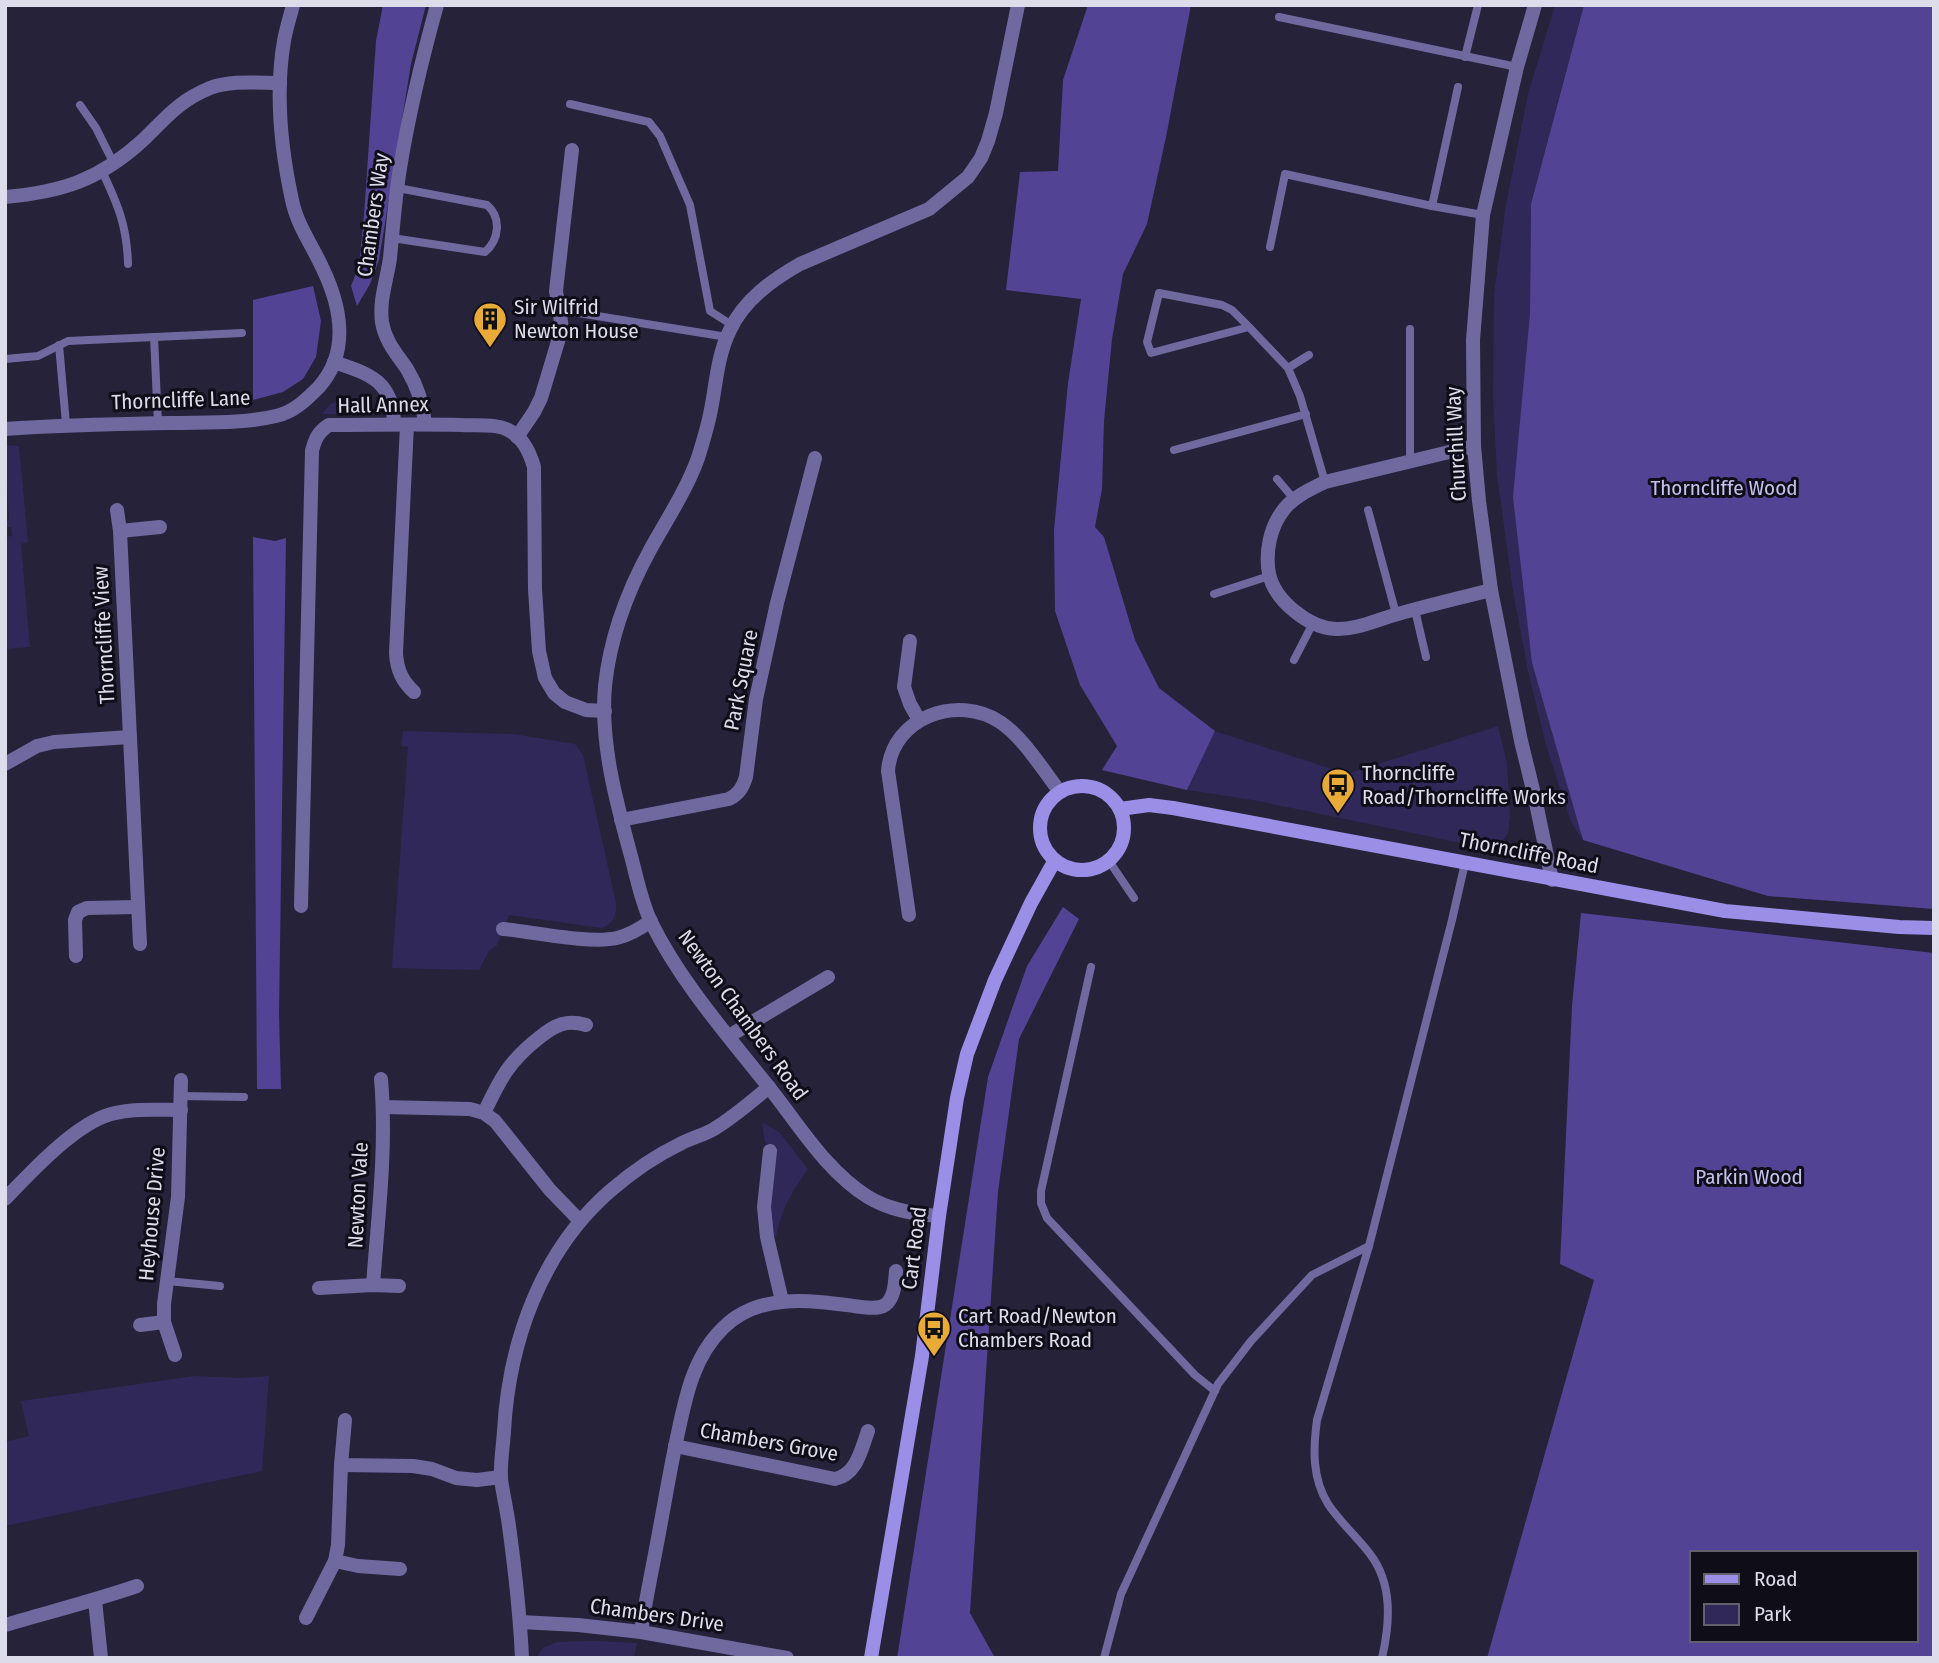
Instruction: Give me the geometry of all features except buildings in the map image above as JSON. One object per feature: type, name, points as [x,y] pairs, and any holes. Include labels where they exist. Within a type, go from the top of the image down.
[{"type":"street","points":[[293,5],[284,38],[280,83],[282,136],[292,203],[322,267],[339,316],[338,349],[334,362],[364,373],[380,384],[391,400],[401,424],[396,653],[402,680],[414,692]]},
{"type":"street","name":"Chambers Way","points":[[425,424],[422,401],[416,386],[387,342],[382,302],[419,69],[437,5]]},
{"type":"street","name":"Newton Chambers Road","points":[[939,1216],[913,1214],[881,1203],[854,1187],[827,1161],[673,961],[643,901],[621,820],[605,735],[605,687],[620,615],[649,552],[684,492],[692,472],[706,431],[719,361],[729,331],[751,301],[782,274],[929,209],[968,177],[981,158],[996,113],[1017,5]]},
{"type":"street","name":"Churchill Way","points":[[1535,5],[1517,67],[1483,215],[1473,340],[1474,446],[1491,590],[1552,880]]},
{"type":"street","points":[[5,197],[60,189],[94,176],[144,138],[183,102],[212,87],[280,83]]},
{"type":"street","points":[[572,150],[556,291],[562,328],[541,398],[517,437],[528,452],[534,467],[538,651],[545,678],[554,693],[565,702],[586,710],[605,711]]},
{"type":"street","name":"Thorncliffe Lane","points":[[5,429],[66,424],[223,422],[272,417],[288,413],[311,395],[334,362]]},
{"type":"street","name":"Hall Annex","points":[[301,906],[312,451],[317,436],[329,425],[425,424],[496,426],[509,430],[517,437]]},
{"type":"street","points":[[1474,446],[1325,482],[1294,499],[1273,528],[1269,576],[1284,600],[1297,614],[1327,628],[1345,629],[1491,590]]},
{"type":"street","name":"Park Square","points":[[621,820],[729,799],[742,786],[746,777],[759,685],[777,604],[815,458]]},
{"type":"street","name":"Thorncliffe View","points":[[117,510],[140,944]]},
{"type":"street","points":[[120,531],[160,527]]},
{"type":"street","points":[[910,641],[904,687],[919,720]]},
{"type":"street","points":[[909,915],[888,771],[892,748],[919,720],[951,710],[991,716],[1009,728],[1060,792]]},
{"type":"street","points":[[5,764],[37,746],[54,742],[130,737]]},
{"type":"street","points":[[1091,786],[1112,798],[1120,809],[1124,825],[1123,838],[1119,849],[1109,861],[1082,870],[1064,866],[1055,860],[1044,846],[1040,829],[1042,817],[1047,805],[1060,792],[1091,786]]},
{"type":"street","name":"Thorncliffe Road","points":[[1120,809],[1149,805],[1173,807],[1725,911],[1934,928]]},
{"type":"street","name":"Cart Road","points":[[871,1658],[921,1359],[957,1098],[967,1054],[1005,958],[1055,860]]},
{"type":"street","points":[[76,956],[75,920],[78,912],[87,908],[137,907]]},
{"type":"street","points":[[503,929],[592,940],[618,938],[651,921]]},
{"type":"street","points":[[729,1036],[828,977]]},
{"type":"street","points":[[484,1113],[499,1081],[524,1049],[548,1030],[564,1022],[586,1025]]},
{"type":"street","name":"Newton Vale","points":[[373,1285],[383,1107],[381,1079]]},
{"type":"street","name":"Heyhouse Drive","points":[[175,1355],[164,1322],[178,1197],[181,1080]]},
{"type":"street","points":[[522,1658],[515,1575],[501,1476],[505,1409],[512,1365],[540,1284],[558,1251],[580,1221],[610,1191],[645,1164],[681,1143],[713,1130],[769,1087]]},
{"type":"street","points":[[6,1195],[60,1146],[92,1122],[131,1110],[181,1103]]},
{"type":"street","points":[[383,1107],[470,1109],[484,1113],[495,1121],[550,1190],[580,1221]]},
{"type":"street","points":[[770,1151],[764,1207],[766,1237],[782,1301]]},
{"type":"street","name":"Chambers Grove","points":[[640,1632],[688,1386],[709,1343],[737,1316],[751,1308],[782,1301],[877,1308],[885,1306],[894,1286],[896,1270]]},
{"type":"street","points":[[319,1288],[399,1286]]},
{"type":"street","points":[[140,1325],[164,1322]]},
{"type":"street","points":[[306,1618],[335,1561],[345,1420]]},
{"type":"street","name":"Chambers Grove","points":[[675,1446],[835,1479],[851,1471],[868,1431]]},
{"type":"street","points":[[341,1465],[413,1466],[432,1469],[456,1478],[501,1476]]},
{"type":"street","points":[[335,1561],[358,1566],[400,1569]]},
{"type":"street","points":[[5,1625],[137,1586]]},
{"type":"street","points":[[95,1600],[101,1658]]},
{"type":"street","name":"Chambers Drive","points":[[520,1622],[640,1632],[751,1654],[787,1658]]},
{"type":"lane","points":[[1465,57],[1478,5]]},
{"type":"lane","points":[[1279,17],[1517,67]]},
{"type":"lane","points":[[1432,206],[1458,87]]},
{"type":"lane","points":[[570,104],[649,122],[660,136],[690,205],[710,311],[729,331]]},
{"type":"lane","points":[[80,105],[96,128],[108,167],[124,220],[128,264]]},
{"type":"lane","points":[[1270,247],[1285,174],[1483,215]]},
{"type":"lane","points":[[392,238],[485,251],[492,246],[498,220],[487,205],[398,188]]},
{"type":"lane","points":[[1249,327],[1151,353],[1147,342],[1159,293],[1222,305],[1232,310],[1249,327],[1288,368],[1300,396],[1325,482]]},
{"type":"lane","points":[[560,310],[729,331]]},
{"type":"lane","points":[[1410,329],[1410,462]]},
{"type":"lane","points":[[5,359],[38,356],[68,341],[242,333]]},
{"type":"lane","points":[[154,337],[158,423]]},
{"type":"lane","points":[[59,345],[66,424]]},
{"type":"lane","points":[[1288,368],[1309,355]]},
{"type":"lane","points":[[1174,450],[1306,415]]},
{"type":"lane","points":[[1277,480],[1294,499]]},
{"type":"lane","points":[[1368,510],[1396,614]]},
{"type":"lane","points":[[1213,594],[1269,576]]},
{"type":"lane","points":[[1415,610],[1426,657]]},
{"type":"lane","points":[[1294,660],[1313,623]]},
{"type":"lane","points":[[1109,861],[1134,898]]},
{"type":"lane","points":[[1382,1658],[1389,1615],[1388,1597],[1383,1581],[1371,1555],[1327,1503],[1315,1469],[1314,1444],[1317,1420],[1369,1246],[1465,863]]},
{"type":"lane","points":[[1091,967],[1041,1191],[1041,1203],[1047,1217],[1195,1375],[1215,1391]]},
{"type":"lane","points":[[181,1103],[244,1097]]},
{"type":"lane","points":[[1104,1658],[1121,1594],[1218,1384],[1251,1341],[1312,1275],[1369,1246]]},
{"type":"lane","points":[[167,1281],[220,1286]]},
{"type":"green space","points":[[383,5],[426,5],[411,64],[379,260],[370,284],[357,306],[351,286],[359,266],[376,41]]},
{"type":"green space","points":[[1088,5],[1191,5],[1147,224],[1123,274],[1112,339],[1104,421],[1102,489],[1095,527],[1104,537],[1135,640],[1159,688],[1215,731],[1187,790],[1102,770],[1117,746],[1080,685],[1055,611],[1054,530],[1068,383],[1081,299],[1006,290],[1020,172],[1058,171],[1063,80]]},
{"type":"green space","points":[[1555,5],[1584,5],[1531,204],[1532,663],[1583,840],[1571,822],[1546,745],[1528,671],[1513,591],[1497,475],[1493,395],[1494,294],[1506,204],[1528,94]]},
{"type":"green space","name":"Thorncliffe Wood","points":[[1584,5],[1934,5],[1934,909],[1768,896],[1583,840],[1532,663],[1513,497],[1530,314],[1531,204]]},
{"type":"green space","points":[[313,286],[321,321],[316,357],[303,379],[283,392],[253,400],[253,300]]},
{"type":"green space","points":[[348,398],[364,404],[376,415],[322,414],[330,404]]},
{"type":"green space","points":[[5,445],[19,446],[28,542],[21,544],[30,647],[5,649],[5,537],[12,536],[11,527],[5,527],[5,521],[9,520]]},
{"type":"green space","points":[[253,537],[275,541],[286,538],[279,1014],[281,1089],[257,1089]]},
{"type":"green space","points":[[1498,726],[1507,763],[1510,816],[1508,834],[1500,843],[1485,848],[1253,800],[1187,790],[1215,731],[1347,774]]},
{"type":"green space","points":[[403,731],[513,734],[575,744],[583,755],[616,903],[612,921],[602,928],[509,915],[497,945],[489,951],[479,970],[392,968],[408,747],[401,746]]},
{"type":"green space","points":[[1063,907],[1079,919],[1019,1039],[998,1192],[970,1613],[995,1658],[897,1658],[988,1077],[1027,966]]},
{"type":"green space","name":"Parkin Wood","points":[[1581,913],[1934,953],[1934,1658],[1487,1658],[1594,1280],[1560,1264],[1572,1006]]},
{"type":"green space","points":[[762,1122],[779,1132],[808,1169],[788,1201],[776,1237],[771,1237],[771,1208],[777,1147],[765,1143]]},
{"type":"green space","points":[[194,1376],[269,1376],[262,1471],[5,1526],[5,1442],[29,1436],[21,1401]]},
{"type":"green space","points":[[557,1642],[637,1643],[634,1658],[536,1658],[543,1648]]},
{"type":"place","name":"Sir Wilfrid Newton House","points":[[490,349]]},
{"type":"place","name":"Thorncliffe Road/Thorncliffe Works","points":[[1338,815]]},
{"type":"place","name":"Cart Road/Newton Chambers Road","points":[[934,1358]]}]
